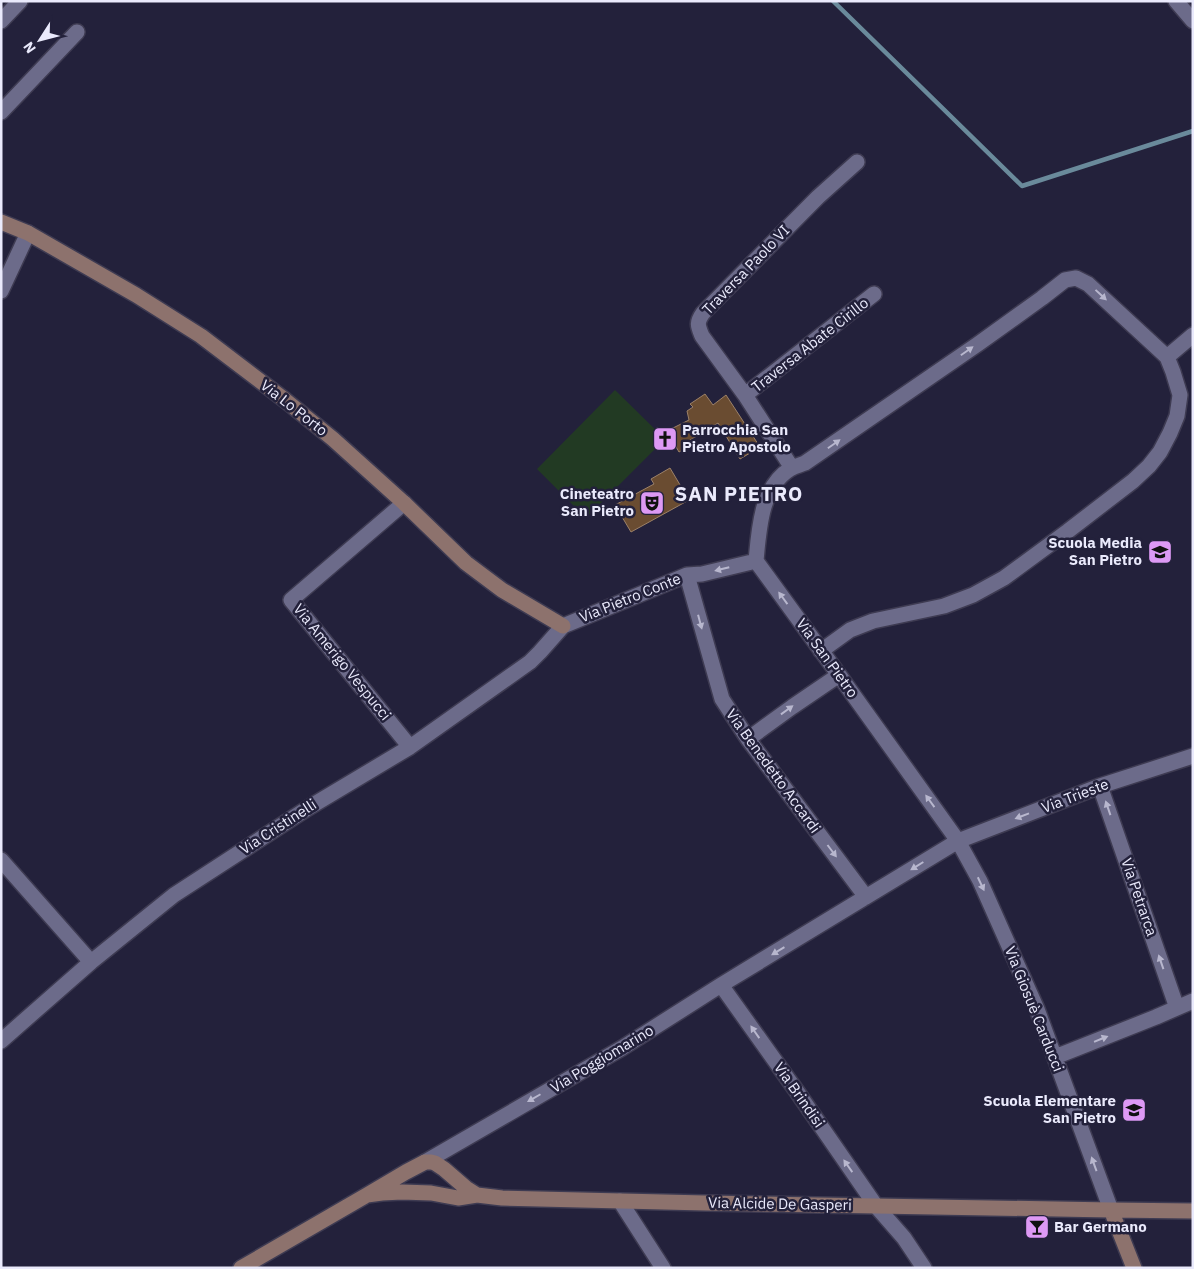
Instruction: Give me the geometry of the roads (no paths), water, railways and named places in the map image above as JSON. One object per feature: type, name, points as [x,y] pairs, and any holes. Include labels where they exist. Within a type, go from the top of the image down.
[{"type":"main road","name":"Via Lo Porto","points":[[1,222],[28,233],[136,295],[200,336],[333,439],[404,503],[466,563],[502,590],[563,626]]},
{"type":"main road","points":[[444,1169],[447,1181],[447,1185],[444,1188],[425,1193],[414,1189],[409,1180],[410,1172],[421,1164],[435,1163],[444,1169],[466,1188],[477,1195]]},
{"type":"main road","name":"Via Poggiomarino","points":[[241,1268],[421,1164]]},
{"type":"main road","name":"Via Alcide De Gasperi","points":[[367,1195],[391,1192],[425,1193],[458,1198],[477,1195],[502,1198],[620,1201],[1193,1211]]},
{"type":"main road","points":[[1110,1210],[1134,1268]]},
{"type":"street","points":[[1,21],[20,1]]},
{"type":"street","points":[[1176,1],[1193,20]]},
{"type":"street","points":[[1,112],[77,32]]},
{"type":"street","name":"Traversa Paolo VI","points":[[792,468],[745,395],[702,336],[698,326],[699,318],[818,197],[857,162]]},
{"type":"street","points":[[1,291],[28,233]]},
{"type":"street","points":[[756,560],[759,532],[766,499],[779,477],[821,453],[978,344],[1065,280],[1076,278],[1088,284],[1167,357],[1180,395],[1177,416],[1160,452],[1133,481],[1068,532],[1004,578],[973,596],[944,606],[872,621],[850,630],[821,651]]},
{"type":"street","name":"Traversa Abate Cirillo","points":[[745,395],[874,294]]},
{"type":"street","points":[[1167,357],[1193,335]]},
{"type":"street","name":"Via Amerigo Vespucci","points":[[404,503],[291,600],[410,746]]},
{"type":"street","name":"Via San Pietro","points":[[756,560],[958,841]]},
{"type":"street","name":"Via Pietro Conte","points":[[563,626],[687,575],[702,574],[756,560]]},
{"type":"street","name":"Via Benedetto Accardi","points":[[687,575],[722,699],[748,739],[866,897]]},
{"type":"street","name":"Via Cristinelli","points":[[1,1041],[91,962],[174,895],[308,808],[410,746],[530,662],[563,626]]},
{"type":"street","points":[[748,739],[792,706],[839,675]]},
{"type":"street","name":"Via Trieste","points":[[958,841],[1100,786],[1193,756]]},
{"type":"street","name":"Via Petrarca","points":[[1100,786],[1177,1008]]},
{"type":"street","name":"Via Poggiomarino","points":[[421,1164],[622,1048],[721,985],[958,841]]},
{"type":"street","name":"Via Giosuè Carducci","points":[[958,841],[980,881],[1037,1009],[1110,1210]]},
{"type":"street","points":[[1,860],[91,962]]},
{"type":"street","name":"Via Brindisi","points":[[721,985],[876,1206],[904,1238],[924,1268]]},
{"type":"street","points":[[1055,1057],[1193,1001]]},
{"type":"street","points":[[620,1201],[663,1268]]},
{"type":"waterway","points":[[833,1],[1022,186],[1193,131]]},
{"type":"place","name":"Parrocchia San Pietro Apostolo","points":[[665,439]]},
{"type":"place","name":"Cineteatro San Pietro","points":[[652,503]]},
{"type":"place","name":"Scuola Media San Pietro","points":[[1160,552]]},
{"type":"place","name":"Scuola Elementare San Pietro","points":[[1134,1110]]},
{"type":"place","name":"Bar Germano","points":[[1037,1227]]},
{"type":"district","name":"SAN PIETRO","points":[[739,494]]}]
